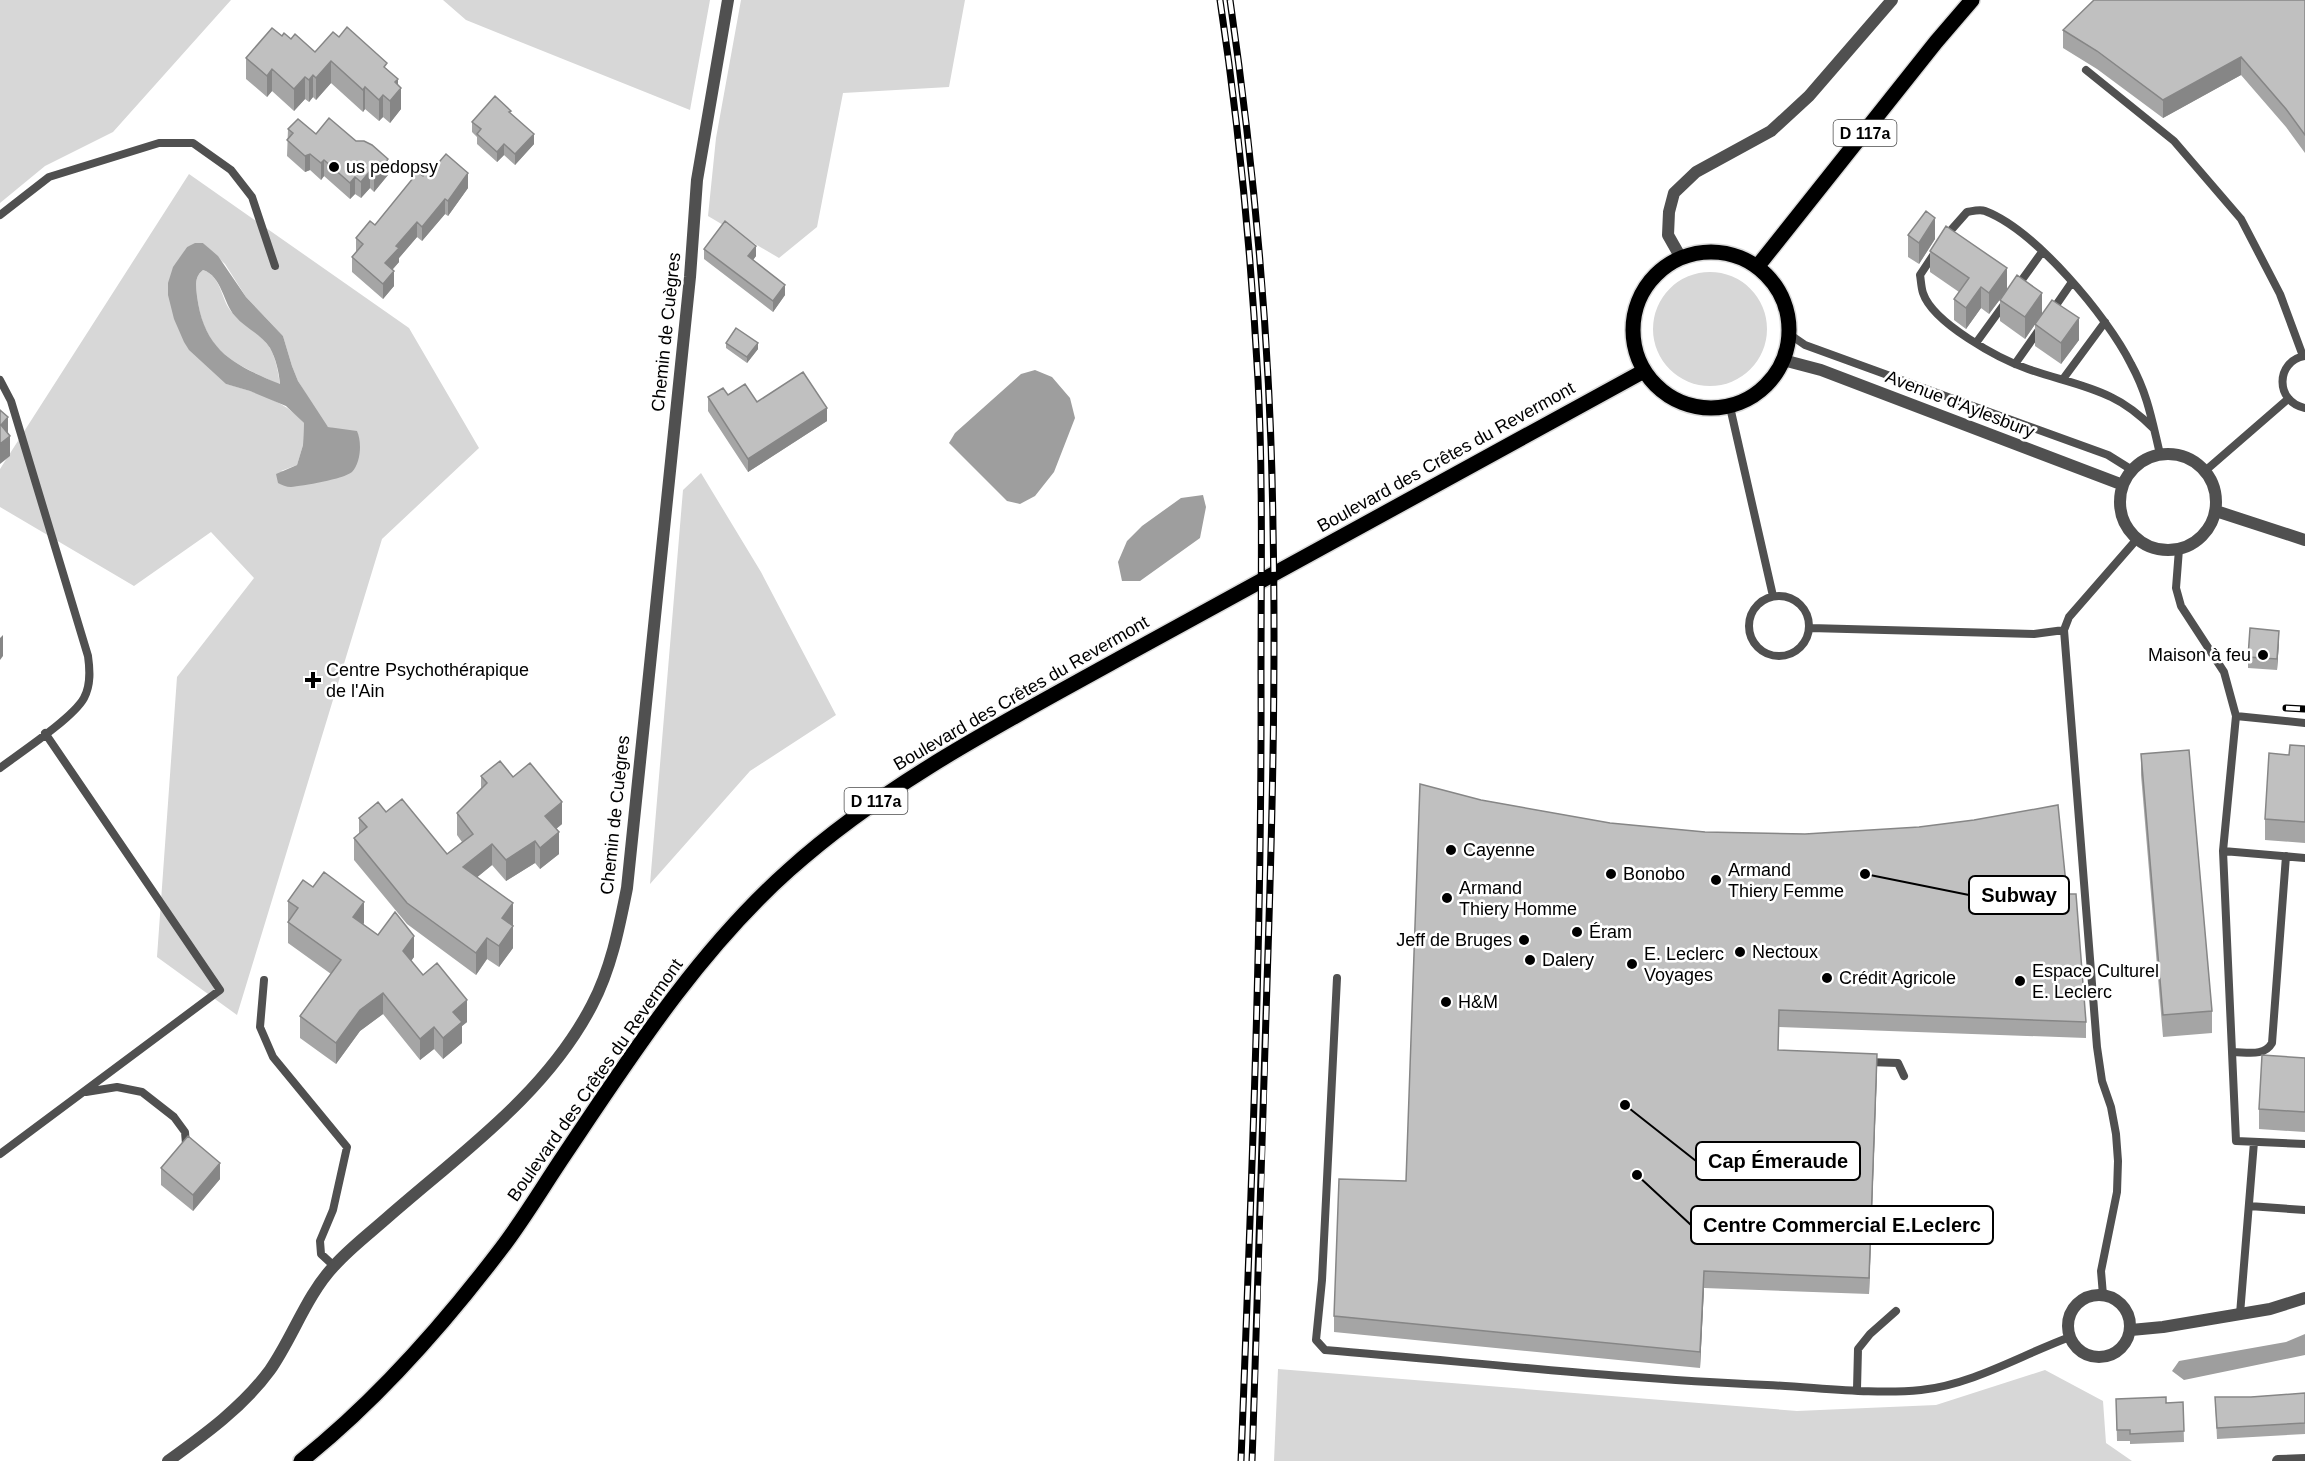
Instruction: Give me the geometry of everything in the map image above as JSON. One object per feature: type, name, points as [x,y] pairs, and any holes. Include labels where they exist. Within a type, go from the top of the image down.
[{"type":"main road","name":"D 117a","points":[[1757,267],[1972,0]]},
{"type":"main road","points":[[1707,252],[1733,255],[1757,267],[1775,285],[1786,309],[1789,334],[1783,360],[1771,381],[1752,397],[1730,406],[1705,409],[1681,403],[1660,390],[1644,371],[1634,346],[1633,320],[1641,294],[1658,272],[1681,258],[1707,252]]},
{"type":"main road","name":"Boulevard des Crêtes du Revermont","points":[[301,1461],[327,1440],[427,1341],[502,1247],[673,998],[727,933],[788,871],[843,825],[896,787],[996,727],[1644,371]]},
{"type":"street","name":"Chemin de Cuègres","points":[[168,1461],[226,1417],[262,1380],[292,1333],[314,1292],[334,1266],[472,1146],[536,1084],[575,1033],[592,1005],[611,958],[627,888],[690,277],[697,180],[729,0]]},
{"type":"street","points":[[1681,258],[1668,235],[1669,212],[1674,193],[1696,172],[1771,131],[1809,96],[1892,0]]},
{"type":"street","name":"Avenue d'Aylesbury","points":[[1783,360],[1821,370],[2123,485]]},
{"type":"street","points":[[2160,454],[2177,454],[2193,460],[2205,471],[2213,483],[2216,497],[2216,511],[2203,536],[2179,549],[2157,549],[2137,539],[2127,528],[2121,514],[2120,499],[2123,485],[2132,470],[2145,460],[2160,454]]},
{"type":"street","points":[[2216,511],[2305,540]]},
{"type":"street","points":[[2103,1295],[2114,1298],[2122,1305],[2128,1314],[2131,1330],[2121,1349],[2112,1355],[2101,1357],[2084,1354],[2076,1347],[2070,1337],[2068,1327],[2075,1306],[2084,1299],[2103,1295]]},
{"type":"street","points":[[2131,1330],[2163,1327],[2270,1309],[2305,1298]]},
{"type":"street","points":[[2278,1461],[2305,1460]]},
{"type":"lane","points":[[2086,70],[2174,141],[2241,219],[2280,294],[2304,356],[2290,362],[2282,378],[2283,389],[2288,399],[2293,404],[2305,408]]},
{"type":"lane","points":[[0,215],[49,177],[159,143],[193,143],[231,170],[252,197],[275,266]]},
{"type":"lane","points":[[2154,429],[2140,415],[2110,396],[2015,364],[1976,343],[1949,324],[1932,308],[1923,293],[1920,275],[1946,234],[1967,212],[1983,210],[2010,225],[2072,282],[2105,322],[2132,364],[2149,402],[2160,454]]},
{"type":"lane","points":[[1976,343],[2042,252]]},
{"type":"lane","points":[[2015,364],[2072,282]]},
{"type":"lane","points":[[2063,380],[2105,322]]},
{"type":"lane","points":[[1789,334],[1805,345],[2108,455],[2132,470]]},
{"type":"lane","points":[[0,380],[15,412],[88,656],[90,674],[85,697],[75,710],[0,768]]},
{"type":"lane","points":[[2205,471],[2288,399]]},
{"type":"lane","points":[[1730,406],[1773,596]]},
{"type":"lane","points":[[2103,1295],[2101,1271],[2117,1192],[2117,1143],[2111,1107],[2102,1081],[2097,1047],[2064,630],[2069,617],[2137,539]]},
{"type":"lane","points":[[2179,549],[2176,588],[2181,606],[2224,672],[2236,716],[2223,851],[2236,1141],[2305,1144]]},
{"type":"lane","points":[[1773,596],[1786,596],[1796,600],[1803,607],[1810,627],[1802,646],[1793,653],[1780,656],[1770,655],[1760,650],[1753,642],[1747,625],[1756,605],[1765,598],[1773,596]]},
{"type":"lane","points":[[1810,627],[2034,634],[2064,630]]},
{"type":"lane","points":[[2236,716],[2305,723]]},
{"type":"lane","points":[[0,1154],[220,990],[45,733]]},
{"type":"lane","points":[[2223,851],[2305,858]]},
{"type":"lane","points":[[2232,1052],[2261,1053],[2268,1050],[2272,1043],[2286,856]]},
{"type":"lane","points":[[1337,978],[1322,1280],[1316,1340],[1325,1350],[1696,1382],[1922,1390],[1988,1372],[2070,1337]]},
{"type":"lane","points":[[264,980],[260,1027],[273,1057],[347,1147],[333,1210],[320,1241],[321,1254],[334,1266]]},
{"type":"lane","points":[[1853,1061],[1898,1063],[1904,1076]]},
{"type":"lane","points":[[82,1093],[117,1087],[142,1092],[174,1117],[185,1132],[186,1144]]},
{"type":"lane","points":[[2240,1314],[2254,1142]]},
{"type":"lane","points":[[2249,1206],[2305,1210]]},
{"type":"lane","points":[[1857,1389],[1858,1349],[1870,1334],[1896,1311]]},
{"type":"shaded area","points":[[0,0],[231,0],[113,132],[45,166],[0,203]]},
{"type":"shaded area","points":[[443,0],[710,0],[690,110],[466,20]]},
{"type":"shaded area","points":[[741,0],[965,0],[949,87],[843,93],[817,227],[779,258],[708,216],[716,138]]},
{"type":"shaded area","points":[[189,174],[409,328],[479,448],[382,539],[237,1015],[157,957],[177,677],[254,578],[211,532],[134,586],[0,507],[0,469]],"holes":[[[203,243],[225,264],[246,297],[283,336],[298,381],[323,422],[332,428],[341,477],[317,481],[281,471],[297,465],[303,445],[304,423],[278,403],[226,384],[174,267],[187,247]]]},
{"type":"shaded area","points":[[195,243],[203,243],[218,256],[246,297],[283,336],[298,381],[328,427],[357,431],[360,452],[355,468],[348,475],[291,487],[278,483],[276,474],[297,465],[303,445],[304,423],[286,406],[226,384],[189,350],[174,319],[168,295],[168,283],[173,267],[187,247]],"holes":[[[203,270],[209,273],[218,284],[235,316],[270,348],[277,366],[280,384],[235,362],[214,343],[206,330],[196,289],[200,273]]]},
{"type":"shaded area","points":[[203,270],[216,280],[232,313],[268,345],[275,359],[280,385],[235,362],[214,343],[206,331],[197,296],[197,279]]},
{"type":"shaded area","points":[[1710,272],[1732,276],[1751,288],[1763,307],[1767,329],[1763,351],[1751,370],[1732,382],[1710,386],[1688,382],[1669,370],[1657,351],[1653,329],[1657,307],[1669,288],[1688,276]]},
{"type":"shaded area","points":[[1035,370],[1052,377],[1070,398],[1075,418],[1054,472],[1035,496],[1020,504],[1007,501],[949,443],[955,433],[1021,374]]},
{"type":"shaded area","points":[[701,473],[761,572],[836,715],[750,771],[650,884],[683,490]]},
{"type":"shaded area","points":[[1203,495],[1206,507],[1200,538],[1140,581],[1122,581],[1118,562],[1127,541],[1142,526],[1181,498]]},
{"type":"shaded area","points":[[2305,1334],[2305,1355],[2184,1380],[2172,1371],[2179,1361],[2286,1342]]},
{"type":"shaded area","points":[[1278,1369],[1797,1411],[1936,1405],[2045,1370],[2103,1401],[2106,1443],[2132,1461],[1274,1461]]},
{"type":"building","points":[[2094,0],[2305,0],[2305,135],[2286,109],[2241,57],[2163,100],[2097,51],[2063,30]]},
{"type":"building","points":[[347,27],[387,63],[384,67],[398,79],[395,82],[401,88],[390,101],[383,95],[379,100],[365,87],[363,90],[331,61],[316,78],[313,75],[309,80],[305,77],[294,89],[272,69],[267,76],[246,58],[272,28],[282,36],[284,33],[291,39],[295,34],[315,52],[333,32],[339,37]]},
{"type":"building","points":[[495,96],[534,134],[515,154],[504,144],[497,152],[477,134],[481,129],[472,122]]},
{"type":"building","points":[[329,118],[356,141],[364,141],[372,145],[388,159],[374,175],[370,171],[361,182],[355,177],[350,183],[324,160],[321,163],[310,154],[305,156],[287,140],[293,133],[288,129],[298,119],[316,134]]},
{"type":"building","points":[[446,154],[468,173],[448,201],[445,199],[422,227],[417,222],[396,246],[399,248],[385,263],[394,271],[383,284],[352,257],[363,244],[356,238],[370,221],[375,225],[418,172],[423,176],[432,166],[434,168]]},
{"type":"building","points":[[1926,211],[1935,218],[1919,243],[1908,235]]},
{"type":"building","points":[[725,221],[756,246],[748,256],[785,285],[773,301],[704,249]]},
{"type":"building","points":[[1946,226],[2007,268],[1989,293],[1981,287],[1966,308],[1954,299],[1969,278],[1930,251]]},
{"type":"building","points":[[2017,275],[2042,293],[2025,317],[2000,300]]},
{"type":"building","points":[[2052,300],[2079,318],[2061,343],[2035,324]]},
{"type":"building","points":[[736,328],[758,343],[747,357],[726,343]]},
{"type":"building","points":[[803,372],[827,408],[748,459],[708,397],[723,388],[728,395],[745,384],[757,402]]},
{"type":"building","points":[[0,410],[8,417],[1,425],[10,436],[0,444]]},
{"type":"building","name":"Maison à feu","points":[[2250,628],[2279,631],[2277,659],[2248,657]]},
{"type":"building","points":[[2290,745],[2305,746],[2305,822],[2265,819],[2269,753],[2289,755]]},
{"type":"building","points":[[2189,750],[2212,1011],[2163,1015],[2141,754]]},
{"type":"building","points":[[500,761],[513,777],[530,763],[562,802],[545,816],[559,832],[540,848],[535,841],[506,860],[492,844],[463,867],[513,903],[502,918],[513,926],[499,946],[487,938],[476,953],[407,903],[354,838],[367,827],[359,818],[378,802],[386,812],[402,799],[447,854],[473,834],[457,813],[487,783],[481,776]]},
{"type":"building","points":[[1420,784],[1481,800],[1610,823],[1705,832],[1805,834],[1919,827],[2058,805],[2067,894],[2076,894],[2086,1022],[1779,1010],[1778,1050],[1877,1054],[1869,1278],[1704,1271],[1700,1352],[1334,1316],[1339,1179],[1406,1181]]},
{"type":"building","points":[[324,872],[364,902],[353,917],[378,935],[395,912],[414,936],[403,951],[423,975],[437,963],[467,1000],[453,1012],[462,1022],[443,1038],[434,1027],[420,1039],[383,993],[360,1010],[336,1043],[300,1016],[341,960],[288,922],[298,908],[288,901],[303,880],[313,887]]},
{"type":"building","points":[[2262,1055],[2305,1058],[2305,1112],[2259,1109]]},
{"type":"building","points":[[188,1136],[220,1163],[193,1195],[161,1168]]},
{"type":"building","points":[[2305,1393],[2305,1423],[2217,1428],[2215,1397]]},
{"type":"building","points":[[2166,1397],[2166,1403],[2183,1402],[2184,1431],[2130,1434],[2130,1430],[2117,1430],[2116,1399]]},
{"type":"railway","points":[[1220,0],[1239,142],[1252,285],[1260,417],[1261,773],[1258,970],[1241,1461]]},
{"type":"railway","points":[[1230,0],[1247,131],[1260,263],[1269,395],[1273,527],[1272,812],[1252,1461]]},
{"type":"railway","points":[[2286,708],[2305,709]]},
{"type":"place","name":"us pedopsy","points":[[334,167]]},
{"type":"place","name":"Maison à feu","points":[[2263,655]]},
{"type":"place","name":"Centre Psychothérapique de l'Ain","points":[[313,680]]},
{"type":"place","name":"Cayenne","points":[[1451,850]]},
{"type":"place","name":"Bonobo","points":[[1611,874]]},
{"type":"place","name":"Subway","points":[[1865,874]]},
{"type":"place","name":"Armand Thiery Femme","points":[[1716,880]]},
{"type":"place","name":"Armand Thiery Homme","points":[[1447,898]]},
{"type":"place","name":"Éram","points":[[1577,932]]},
{"type":"place","name":"Jeff de Bruges","points":[[1524,940]]},
{"type":"place","name":"Nectoux","points":[[1740,952]]},
{"type":"place","name":"Dalery","points":[[1530,960]]},
{"type":"place","name":"E. Leclerc Voyages","points":[[1632,964]]},
{"type":"place","name":"Crédit Agricole","points":[[1827,978]]},
{"type":"place","name":"Espace Culturel E. Leclerc","points":[[2020,981]]},
{"type":"place","name":"H&M","points":[[1446,1002]]},
{"type":"place","name":"Cap Émeraude","points":[[1625,1105]]},
{"type":"place","name":"Centre Commercial E.Leclerc","points":[[1637,1175]]}]
